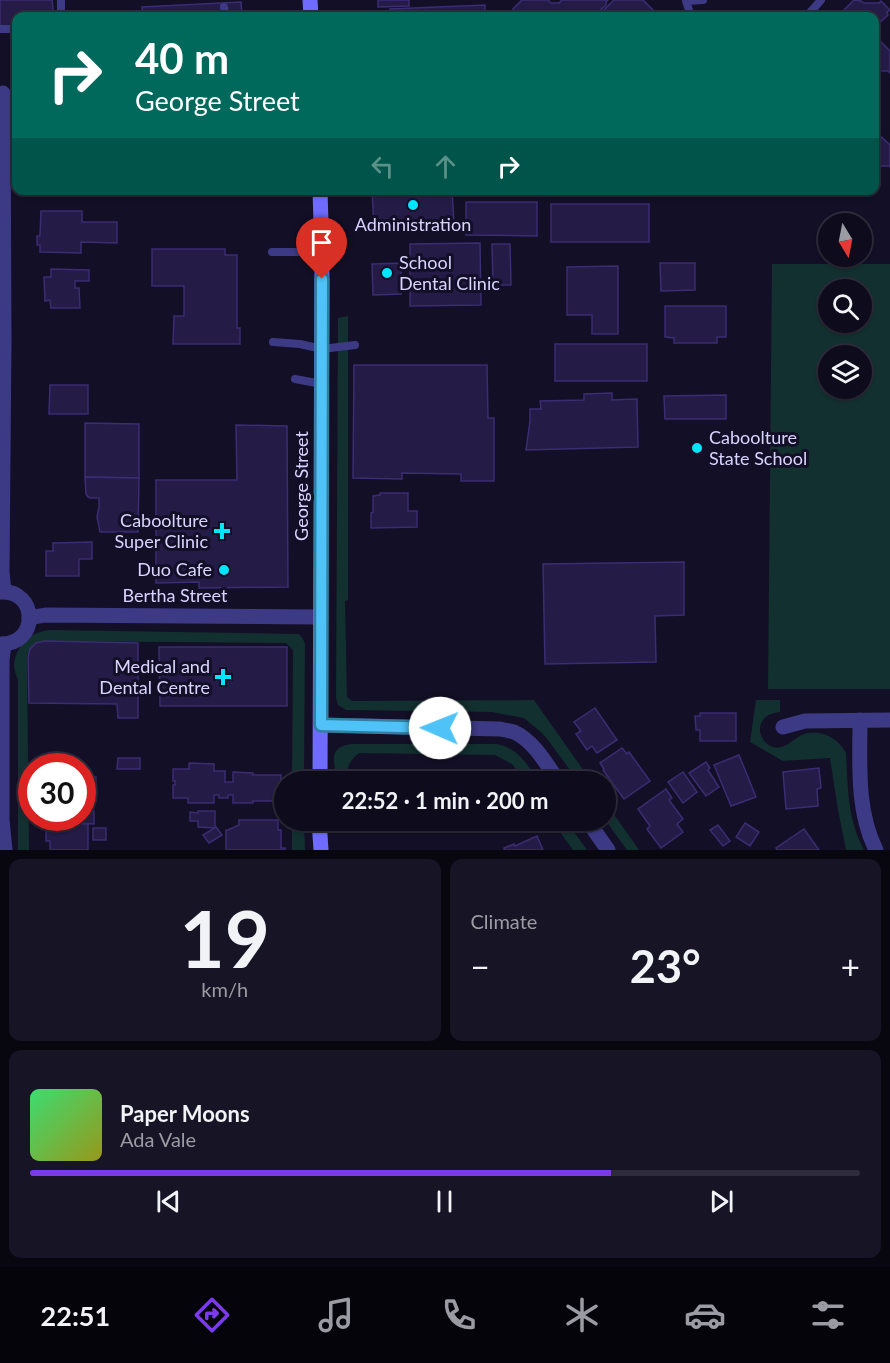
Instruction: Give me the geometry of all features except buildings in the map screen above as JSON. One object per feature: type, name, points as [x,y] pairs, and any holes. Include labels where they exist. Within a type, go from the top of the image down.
[{"type":"street","points":[[4,850],[2,644],[12,643],[19,639],[25,633],[29,618],[25,603],[19,597],[12,593],[2,592],[2,341],[10,180],[7,93]]},
{"type":"street","name":"George Street","points":[[320,195],[322,255],[320,771]]},
{"type":"street","name":"Bertha Street","points":[[29,618],[45,615],[321,616]]},
{"type":"street","points":[[860,720],[862,810],[876,850]]},
{"type":"street","points":[[783,727],[806,721],[890,720]]},
{"type":"street","points":[[321,725],[507,731],[515,733],[530,743],[551,771]]},
{"type":"street","points":[[320,831],[321,850]]},
{"type":"street","points":[[595,831],[608,850]]},
{"type":"lane","points":[[686,1],[703,0]]},
{"type":"lane","points":[[810,12],[821,0]]},
{"type":"lane","points":[[224,7],[225,12]]},
{"type":"lane","points":[[272,252],[322,255]]},
{"type":"lane","points":[[273,342],[300,344],[322,349],[355,345]]},
{"type":"lane","points":[[295,380],[322,384]]},
{"type":"green space","points":[[772,264],[872,267],[872,264],[890,264],[890,689],[768,689]]},
{"type":"green space","points":[[348,316],[348,600],[345,601],[347,697],[352,701],[534,700],[584,771],[571,771],[542,733],[524,718],[492,712],[346,710],[338,705],[336,698],[338,318]]},
{"type":"green space","points":[[44,631],[299,634],[305,644],[304,771],[292,771],[293,650],[286,643],[44,641],[34,644],[27,657],[28,753],[18,753],[18,680],[14,665],[15,658],[26,640]]},
{"type":"green space","points":[[756,700],[780,700],[780,712],[766,716],[760,728],[761,736],[769,745],[777,748],[812,732],[825,734],[842,747],[846,753],[851,814],[864,850],[846,850],[830,758],[783,761],[750,742]]},
{"type":"green space","points":[[351,744],[497,744],[517,753],[532,771],[517,771],[512,764],[495,755],[359,753],[353,759],[348,771],[335,771],[335,753],[343,746]]},
{"type":"green space","points":[[616,817],[639,850],[627,850],[613,831],[616,831]]},
{"type":"green space","points":[[18,831],[29,831],[29,850],[18,850]]},
{"type":"green space","points":[[292,831],[304,831],[305,850],[292,850]]},
{"type":"green space","points":[[559,831],[573,831],[587,850],[573,850]]},
{"type":"place","name":"Administration","points":[[413,205]]},
{"type":"place","name":"School Dental Clinic","points":[[387,273]]},
{"type":"place","name":"Caboolture State School","points":[[697,448]]},
{"type":"place","name":"Caboolture Super Clinic","points":[[222,531]]},
{"type":"place","name":"Duo Cafe","points":[[224,570]]},
{"type":"place","name":"Medical and Dental Centre","points":[[223,677]]},
{"type":"route","points":[[322,279],[321,725],[440,728]]}]
